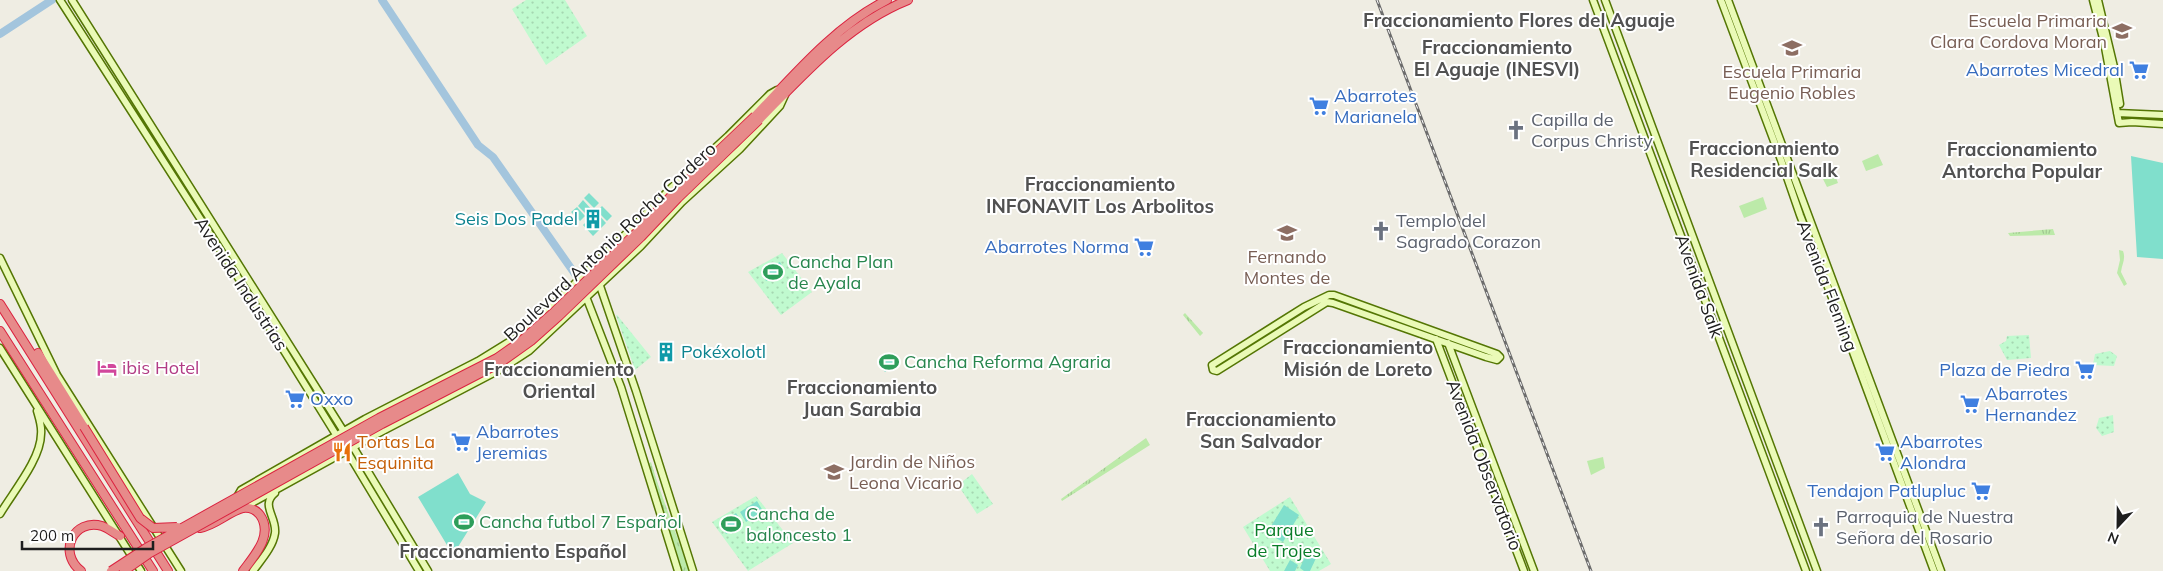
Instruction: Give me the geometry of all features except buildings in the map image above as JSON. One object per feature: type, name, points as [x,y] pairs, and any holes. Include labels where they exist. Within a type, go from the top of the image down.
[{"type":"highway","name":"Boulevard Antonio Rocha Cordero","points":[[148,550],[196,528],[382,424],[500,363],[523,347],[559,316],[641,237],[678,198],[736,144],[784,89],[846,27],[861,15],[887,0]]},
{"type":"highway","name":"Boulevard Antonio Rocha Cordero","points":[[784,89],[874,16],[908,0]]},
{"type":"highway","name":"Boulevard Antonio Rocha Cordero","points":[[148,550],[184,526],[379,418],[497,358],[520,342],[554,312],[673,194],[757,118]]},
{"type":"highway","points":[[0,304],[168,571]]},
{"type":"highway","points":[[17,330],[57,374]]},
{"type":"highway","points":[[0,331],[153,571]]},
{"type":"highway","points":[[38,353],[145,523],[157,529],[184,526]]},
{"type":"highway","points":[[196,528],[203,527],[242,509],[256,510],[265,525],[263,541],[243,571]]},
{"type":"highway","points":[[80,571],[70,559],[68,550],[76,533],[83,527],[92,525],[102,526],[120,536]]},
{"type":"highway","points":[[111,571],[148,550]]},
{"type":"highway","points":[[124,571],[148,550]]},
{"type":"main road","name":"Avenida Industrias","points":[[72,0],[344,432],[428,571]]},
{"type":"main road","name":"Avenida Salk","points":[[1593,0],[1806,571]]},
{"type":"main road","name":"Avenida Salk","points":[[1605,0],[1817,571]]},
{"type":"main road","name":"Avenida Fleming","points":[[1721,0],[1934,571]]},
{"type":"main road","name":"Avenida Fleming","points":[[1728,0],[1941,571]]},
{"type":"main road","points":[[2093,0],[2121,123],[2163,124]]},
{"type":"main road","points":[[2098,0],[2114,67],[2119,113]]},
{"type":"main road","name":"Avenida Industrias","points":[[60,1],[255,304],[419,571]]},
{"type":"main road","points":[[1599,16],[1610,11]]},
{"type":"main road","name":"Boulevard Antonio Rocha Cordero","points":[[236,498],[241,490],[366,419],[494,352],[525,332],[576,284],[670,189],[728,136],[770,94],[784,89]]},
{"type":"main road","name":"Boulevard Antonio Rocha Cordero","points":[[242,509],[375,435],[512,363],[537,346],[616,270],[682,202],[740,149],[780,106],[784,89]]},
{"type":"main road","points":[[2119,113],[2163,115]]},
{"type":"main road","points":[[603,257],[600,262],[603,270],[610,273],[616,270]]},
{"type":"main road","points":[[0,258],[57,374],[181,571]]},
{"type":"main road","points":[[588,271],[600,284],[693,571]]},
{"type":"main road","points":[[576,284],[587,297],[621,387],[678,571]]},
{"type":"main road","points":[[561,297],[568,295],[573,298],[576,303],[574,310]]},
{"type":"main road","points":[[1334,295],[1445,335],[1498,354],[1500,357],[1494,360],[1327,302],[1217,372],[1212,368],[1212,365],[1324,296],[1334,295]]},
{"type":"main road","name":"Avenida Observatorio","points":[[1433,330],[1524,571]]},
{"type":"main road","name":"Avenida Observatorio","points":[[1445,335],[1534,571]]},
{"type":"main road","points":[[0,348],[141,571]]},
{"type":"main road","points":[[0,514],[31,464],[39,447],[40,424],[33,400]]},
{"type":"main road","points":[[366,419],[361,426],[362,433],[368,437],[375,435]]},
{"type":"main road","points":[[321,445],[329,435],[327,420]]},
{"type":"main road","points":[[336,420],[346,426],[355,426]]},
{"type":"main road","points":[[359,457],[364,441]]},
{"type":"main road","points":[[321,445],[329,444],[333,448],[334,452],[331,460]]},
{"type":"main road","points":[[331,460],[345,457],[354,464]]},
{"type":"main road","points":[[253,571],[268,550],[275,534],[275,523],[268,503],[270,497],[282,486]]},
{"type":"green space","points":[[526,0],[565,0],[587,36],[546,65],[512,9]]},
{"type":"green space","points":[[1878,154],[1883,165],[1866,171],[1862,161]]},
{"type":"green space","points":[[1833,170],[1838,183],[1827,187],[1821,175]]},
{"type":"green space","points":[[1763,197],[1767,209],[1744,218],[1739,206]]},
{"type":"green space","points":[[2053,229],[2055,235],[2010,236],[2008,233]]},
{"type":"green space","points":[[2119,250],[2123,251],[2124,254],[2121,272],[2127,284],[2124,286],[2117,273],[2120,260]]},
{"type":"green space","points":[[782,253],[812,292],[781,315],[748,272]]},
{"type":"green space","points":[[1185,313],[1203,333],[1200,336],[1183,315]]},
{"type":"green space","points":[[616,315],[651,357],[635,370]]},
{"type":"green space","points":[[2029,335],[2031,358],[2007,360],[1999,345],[2006,341],[2007,336]]},
{"type":"green space","points":[[2110,351],[2117,356],[2114,366],[2093,365],[2095,354]]},
{"type":"green space","points":[[2113,415],[2114,432],[2102,436],[2096,428],[2099,418]]},
{"type":"green space","points":[[1146,438],[1150,445],[1062,501],[1061,499]]},
{"type":"green space","points":[[1603,457],[1605,468],[1591,475],[1587,461]]},
{"type":"green space","points":[[651,462],[689,571],[680,571],[648,464]]},
{"type":"green space","points":[[972,474],[993,504],[977,514],[958,485]]},
{"type":"green space","points":[[756,496],[793,543],[748,571],[712,522]]},
{"type":"green space","name":"Parque de Trojes","points":[[1290,497],[1331,564],[1319,571],[1270,571],[1243,527]]},
{"type":"shaded area","points":[[2131,156],[2163,163],[2163,259],[2137,257]]},
{"type":"shaded area","points":[[589,193],[599,203],[594,208],[584,198]]},
{"type":"shaded area","points":[[583,200],[592,210],[587,215],[578,206]]},
{"type":"shaded area","points":[[602,206],[612,216],[607,221],[597,211]]},
{"type":"shaded area","points":[[577,207],[585,216],[580,221],[571,212]]},
{"type":"shaded area","points":[[596,212],[606,223],[593,236],[583,225]]},
{"type":"shaded area","name":"Cancha Plan de Ayala","points":[[780,262],[785,272],[766,281],[761,271]]},
{"type":"shaded area","name":"Cancha Reforma Agraria","points":[[894,353],[900,361],[885,372],[878,363]]},
{"type":"shaded area","points":[[458,473],[470,494],[486,502],[453,555],[418,497]]},
{"type":"shaded area","points":[[757,501],[763,511],[746,522],[740,512]]},
{"type":"shaded area","points":[[1284,505],[1299,515],[1283,542],[1267,533]]},
{"type":"shaded area","name":"Cancha de baloncesto 1","points":[[736,513],[743,524],[726,534],[720,524]]},
{"type":"shaded area","points":[[1308,550],[1317,556],[1310,571],[1304,571],[1300,568]]},
{"type":"shaded area","points":[[1290,560],[1298,565],[1295,571],[1284,571]]},
{"type":"waterway","points":[[0,34],[52,0]]},
{"type":"waterway","points":[[382,0],[478,145],[493,157],[575,274]]},
{"type":"railway","points":[[1377,0],[1591,571]]},
{"type":"place","name":"Escuela Primaria Clara Cordova Moran","points":[[2122,31]]},
{"type":"place","name":"Escuela Primaria Eugenio Robles","points":[[1792,48]]},
{"type":"place","name":"Abarrotes Micedral","points":[[2139,70]]},
{"type":"place","name":"Abarrotes Marianela","points":[[1319,106]]},
{"type":"place","name":"Capilla de Corpus Christy","points":[[1516,130]]},
{"type":"place","name":"Seis Dos Padel","points":[[593,219]]},
{"type":"place","name":"Templo del Sagrado Corazon","points":[[1381,231]]},
{"type":"place","name":"Fernando Montes de","points":[[1287,233]]},
{"type":"place","name":"Abarrotes Norma","points":[[1144,247]]},
{"type":"place","name":"Cancha Plan de Ayala","points":[[773,272]]},
{"type":"place","name":"Pokéxolotl","points":[[666,352]]},
{"type":"place","name":"Cancha Reforma Agraria","points":[[889,362]]},
{"type":"place","name":"ibis Hotel","points":[[107,368]]},
{"type":"place","name":"Plaza de Piedra","points":[[2085,370]]},
{"type":"place","name":"Oxxo","points":[[295,399]]},
{"type":"place","name":"Abarrotes Hernandez","points":[[1970,404]]},
{"type":"place","name":"Abarrotes Jeremias","points":[[461,442]]},
{"type":"place","name":"Tortas La Esquinita","points":[[342,452]]},
{"type":"place","name":"Abarrotes Alondra","points":[[1885,452]]},
{"type":"place","name":"Jardin de Niños Leona Vicario","points":[[834,472]]},
{"type":"place","name":"Tendajon Patlupluc","points":[[1981,491]]},
{"type":"place","name":"Cancha futbol 7 Español","points":[[464,522]]},
{"type":"place","name":"Cancha de baloncesto 1","points":[[731,524]]},
{"type":"place","name":"Parroquia de Nuestra Señora del Rosario","points":[[1821,527]]},
{"type":"district","name":"Fraccionamiento Flores del Aguaje","points":[[1519,20]]},
{"type":"district","name":"Fraccionamiento El Aguaje (INESVI)","points":[[1497,58]]},
{"type":"district","name":"Fraccionamiento Residencial Salk","points":[[1764,159]]},
{"type":"district","name":"Fraccionamiento Antorcha Popular","points":[[2022,160]]},
{"type":"district","name":"Fraccionamiento INFONAVIT Los Arbolitos","points":[[1100,195]]},
{"type":"district","name":"Fraccionamiento Misión de Loreto","points":[[1358,358]]},
{"type":"district","name":"Fraccionamiento Oriental","points":[[559,380]]},
{"type":"district","name":"Fraccionamiento Juan Sarabia","points":[[862,398]]},
{"type":"district","name":"Fraccionamiento San Salvador","points":[[1261,430]]},
{"type":"district","name":"Fraccionamiento Español","points":[[513,551]]}]
